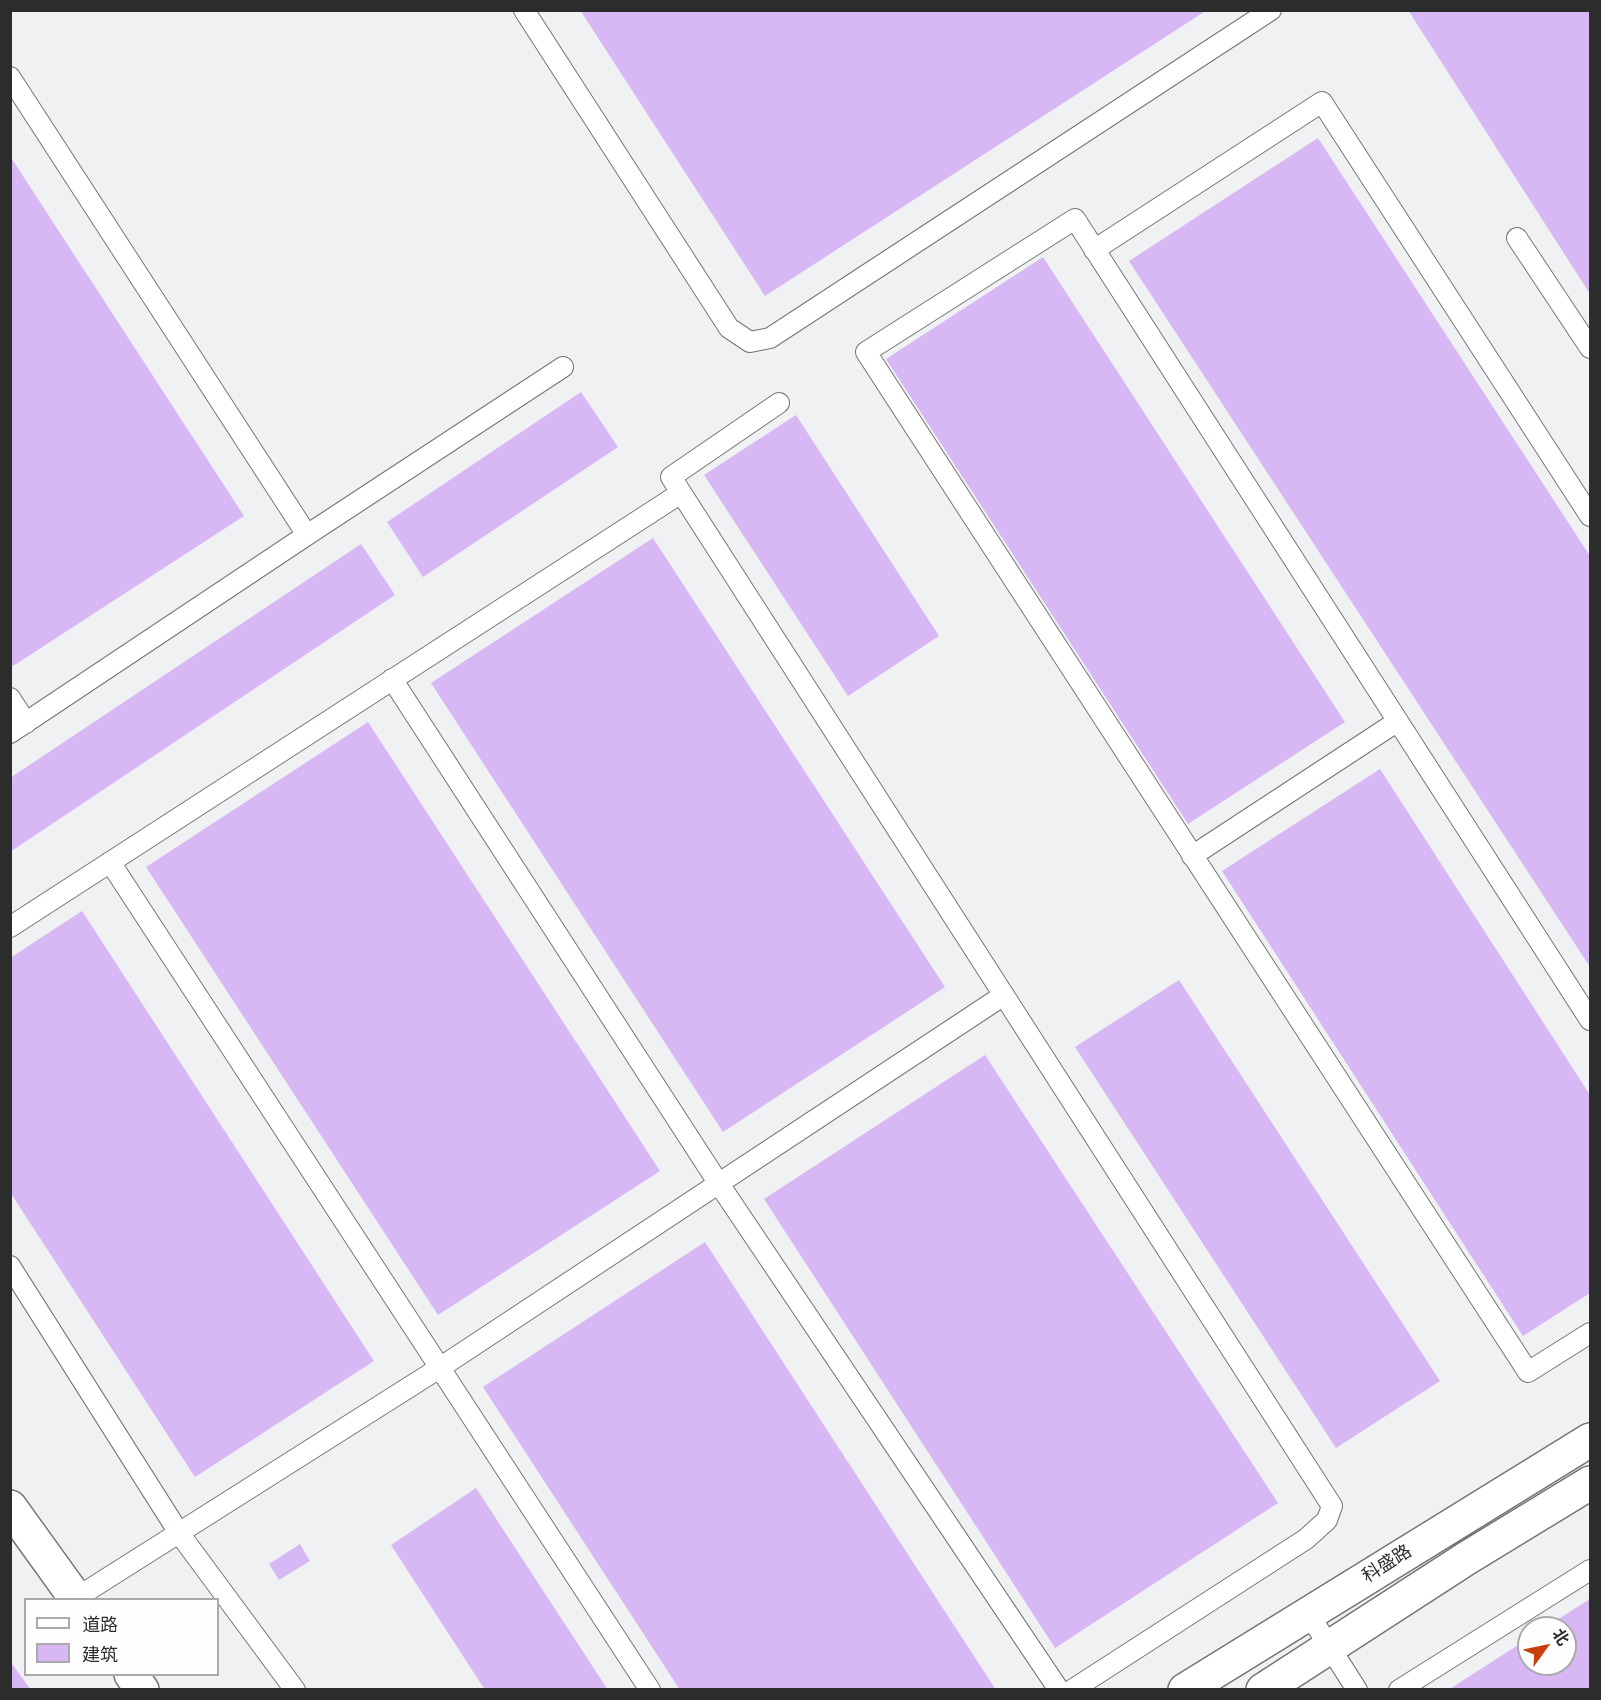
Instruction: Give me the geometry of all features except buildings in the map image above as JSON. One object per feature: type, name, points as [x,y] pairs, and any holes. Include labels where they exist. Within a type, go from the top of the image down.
[{"type":"street","name":"科盛路","points":[[1185,1689],[1590,1440]]},
{"type":"street","points":[[1263,1689],[1467,1558],[1590,1483]]},
{"type":"street","points":[[10,1507],[75,1598]]},
{"type":"street","points":[[132,1676],[142,1689]]},
{"type":"lane","points":[[524,10],[729,328],[750,342],[770,338],[1271,10]]},
{"type":"lane","points":[[10,77],[307,535]]},
{"type":"lane","points":[[1094,250],[1322,102],[1590,516]]},
{"type":"lane","points":[[1590,1020],[1075,219],[866,352],[1528,1372],[1590,1333]]},
{"type":"lane","points":[[1517,238],[1590,348]]},
{"type":"lane","points":[[10,698],[18,728],[563,367]]},
{"type":"lane","points":[[779,403],[671,477],[1332,1506],[1327,1520],[1306,1539],[1072,1689]]},
{"type":"lane","points":[[10,927],[681,493]]},
{"type":"lane","points":[[392,679],[719,1184],[1059,1689]]},
{"type":"lane","points":[[1192,856],[1398,721]]},
{"type":"lane","points":[[110,862],[651,1689]]},
{"type":"lane","points":[[78,1598],[441,1367],[1004,995]]},
{"type":"lane","points":[[10,1266],[179,1533],[295,1689]]},
{"type":"lane","points":[[1399,1689],[1590,1570]]},
{"type":"lane","points":[[1308,1613],[1357,1689]]}]
